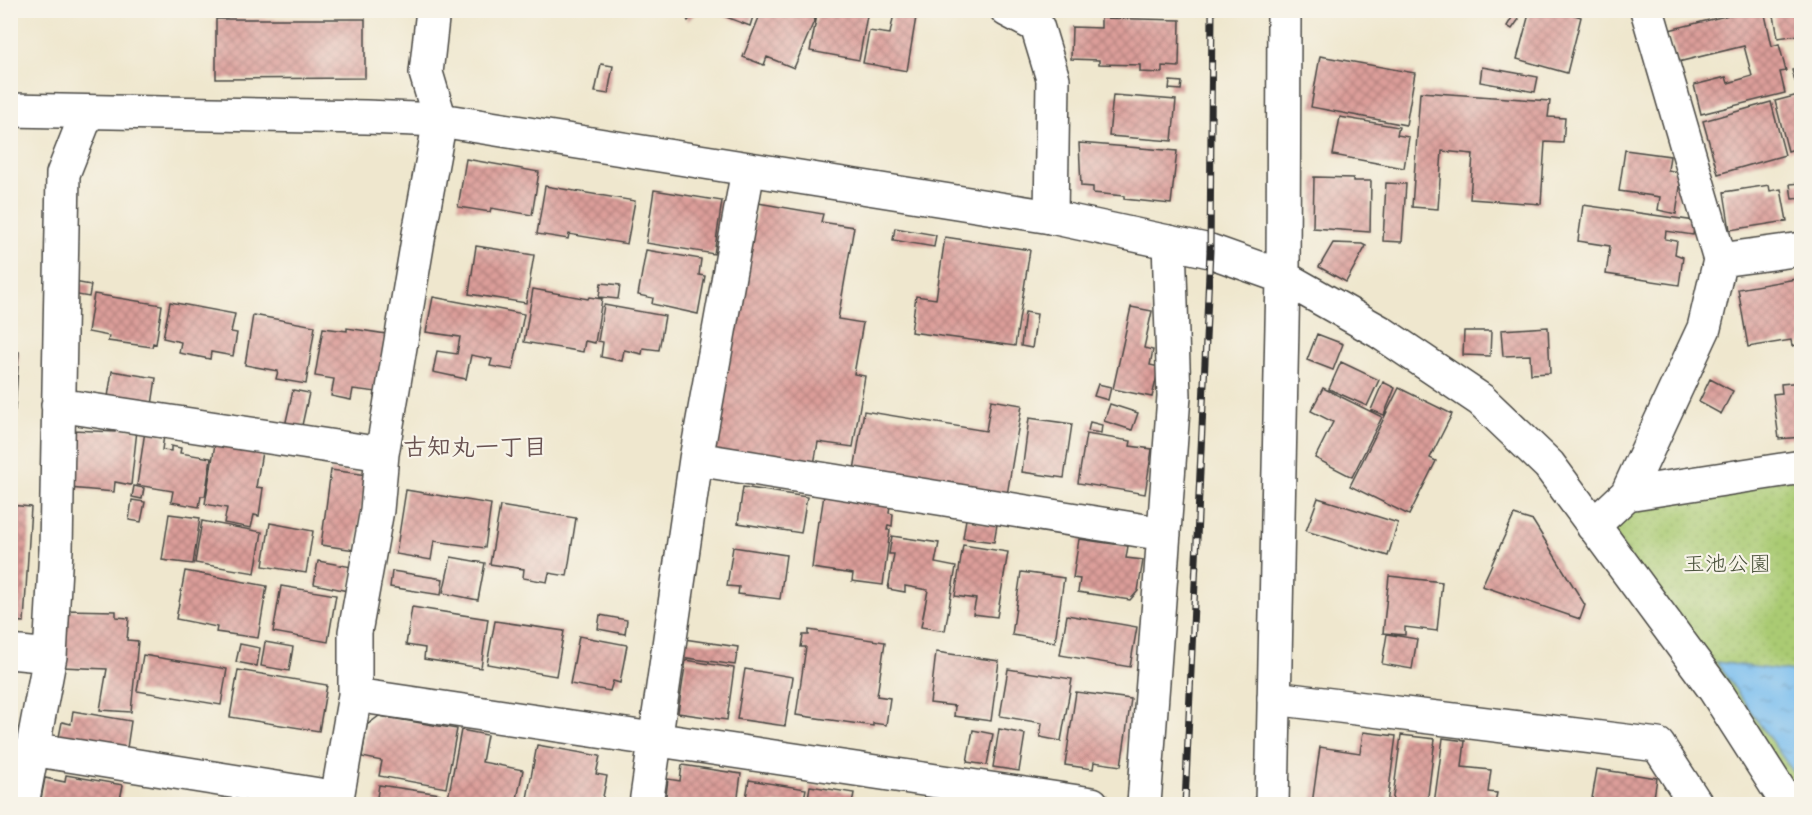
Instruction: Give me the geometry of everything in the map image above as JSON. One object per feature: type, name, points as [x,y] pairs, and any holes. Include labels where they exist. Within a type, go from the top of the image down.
[{"type":"street","points":[[31,749],[337,801],[355,695],[355,632],[377,510],[382,454],[418,234],[440,120],[426,73],[432,10]]},
{"type":"street","points":[[1007,10],[1046,18],[1053,79],[1051,217]]},
{"type":"street","points":[[1272,804],[1282,277],[1284,10]]},
{"type":"street","points":[[1593,526],[1627,494],[1704,328],[1720,260],[1647,10]]},
{"type":"street","points":[[10,110],[440,120],[1051,217],[1210,251],[1282,277],[1380,332],[1481,400],[1549,465],[1714,690],[1788,804]]},
{"type":"street","points":[[22,804],[50,656],[56,549],[63,174],[87,113]]},
{"type":"street","points":[[646,804],[696,459],[748,170]]},
{"type":"street","points":[[1144,804],[1174,396],[1169,242]]},
{"type":"street","points":[[1720,260],[1802,249]]},
{"type":"street","points":[[58,405],[382,454]]},
{"type":"street","points":[[696,459],[1164,534]]},
{"type":"street","points":[[1627,494],[1802,467]]},
{"type":"street","points":[[10,652],[50,656]]},
{"type":"street","points":[[355,695],[656,740],[948,794],[1092,804]]},
{"type":"street","points":[[1274,698],[1659,745],[1696,804]]},
{"type":"green space","name":"玉池公園","points":[[1801,477],[1801,804],[1607,524],[1630,502]]},
{"type":"water","points":[[1716,662],[1801,673],[1801,783]]},
{"type":"building","points":[[683,10],[698,10],[688,21]]},
{"type":"building","points":[[708,10],[755,10],[750,26]]},
{"type":"building","points":[[762,10],[812,10],[810,17],[815,19],[794,68],[767,57],[764,65],[743,57]]},
{"type":"building","points":[[818,10],[868,10],[859,60],[810,51]]},
{"type":"building","points":[[1530,10],[1560,10],[1581,17],[1567,73],[1517,59]]},
{"type":"building","points":[[1749,10],[1764,10],[1772,46],[1779,44],[1786,71],[1780,72],[1785,93],[1701,114],[1694,85],[1726,77],[1728,83],[1752,76],[1744,46],[1678,62],[1669,30]]},
{"type":"building","points":[[1773,10],[1802,10],[1802,43],[1799,35],[1778,38]]},
{"type":"building","points":[[894,13],[916,17],[907,71],[863,63],[869,31],[890,34]]},
{"type":"building","points":[[1513,16],[1519,19],[1512,29],[1507,26]]},
{"type":"building","points":[[1101,18],[1180,20],[1179,67],[1162,66],[1162,73],[1140,72],[1140,65],[1099,64],[1099,60],[1071,59],[1072,27],[1101,28]]},
{"type":"building","points":[[216,19],[365,19],[365,78],[216,79]]},
{"type":"building","points":[[1320,56],[1415,73],[1406,125],[1311,107]]},
{"type":"building","points":[[601,64],[613,66],[608,94],[595,92]]},
{"type":"building","points":[[1482,67],[1538,77],[1535,92],[1480,82]]},
{"type":"building","points":[[1802,68],[1802,79],[1795,81],[1792,70]]},
{"type":"building","points":[[1170,81],[1182,82],[1181,90],[1169,89]]},
{"type":"building","points":[[1420,92],[1550,101],[1548,117],[1565,118],[1563,143],[1545,142],[1541,204],[1470,199],[1473,154],[1442,151],[1438,209],[1412,207]]},
{"type":"building","points":[[1802,94],[1802,147],[1788,151],[1775,101]]},
{"type":"building","points":[[1113,95],[1176,100],[1172,141],[1109,136]]},
{"type":"building","points":[[1771,102],[1785,155],[1718,174],[1703,121]]},
{"type":"building","points":[[1340,117],[1399,127],[1397,135],[1409,137],[1404,168],[1333,155]]},
{"type":"building","points":[[1079,143],[1177,151],[1171,204],[1093,193],[1093,187],[1081,186]]},
{"type":"building","points":[[1625,150],[1670,156],[1668,170],[1682,173],[1676,214],[1658,210],[1660,197],[1619,191]]},
{"type":"building","points":[[466,159],[539,172],[532,215],[491,208],[490,212],[458,207]]},
{"type":"building","points":[[1314,177],[1371,181],[1370,232],[1313,228]]},
{"type":"building","points":[[1386,183],[1406,184],[1402,242],[1383,241]]},
{"type":"building","points":[[1802,183],[1802,198],[1792,199],[1790,184]]},
{"type":"building","points":[[1769,185],[1770,191],[1781,189],[1787,221],[1730,230],[1724,192]]},
{"type":"building","points":[[545,186],[635,201],[627,244],[569,234],[568,239],[537,234]]},
{"type":"building","points":[[654,190],[722,201],[714,254],[646,243]]},
{"type":"building","points":[[758,203],[823,214],[821,222],[854,227],[838,319],[863,323],[854,374],[865,376],[853,447],[818,442],[813,470],[712,453]]},
{"type":"building","points":[[1583,205],[1695,221],[1693,235],[1666,231],[1665,239],[1677,241],[1675,254],[1683,257],[1679,285],[1606,274],[1610,246],[1578,241]]},
{"type":"building","points":[[895,228],[936,235],[934,247],[893,240]]},
{"type":"building","points":[[945,237],[1030,250],[1015,346],[911,332],[916,296],[936,299]]},
{"type":"building","points":[[1333,243],[1366,246],[1346,282],[1319,267]]},
{"type":"building","points":[[476,246],[534,255],[526,303],[469,294]]},
{"type":"building","points":[[646,250],[701,259],[699,275],[705,276],[698,314],[652,304],[653,298],[638,295]]},
{"type":"building","points":[[1802,278],[1802,344],[1792,346],[1791,340],[1748,347],[1738,289]]},
{"type":"building","points":[[74,282],[91,285],[89,297],[72,294]]},
{"type":"building","points":[[601,283],[620,285],[618,299],[599,297]]},
{"type":"building","points":[[533,289],[588,299],[589,297],[602,299],[595,343],[585,341],[583,352],[524,342]]},
{"type":"building","points":[[94,294],[162,305],[156,344],[153,343],[152,347],[108,341],[109,336],[88,332]]},
{"type":"building","points":[[433,297],[524,314],[513,370],[490,366],[492,359],[471,355],[466,379],[433,372],[437,351],[457,354],[460,337],[426,332]]},
{"type":"building","points":[[170,302],[235,314],[231,332],[237,333],[233,356],[211,352],[210,359],[179,353],[181,342],[163,338]]},
{"type":"building","points":[[604,305],[665,316],[659,350],[643,348],[642,354],[624,350],[622,361],[601,357],[603,342],[598,341]]},
{"type":"building","points":[[1131,307],[1152,311],[1144,348],[1153,350],[1150,365],[1159,367],[1152,397],[1113,389]]},
{"type":"building","points":[[1025,312],[1037,314],[1032,348],[1021,346]]},
{"type":"building","points":[[253,315],[315,326],[306,384],[276,379],[278,371],[245,365]]},
{"type":"building","points":[[1548,327],[1550,373],[1531,374],[1530,355],[1503,356],[1501,330]]},
{"type":"building","points":[[323,328],[347,331],[347,328],[386,334],[377,392],[353,389],[351,400],[331,396],[334,379],[315,376]]},
{"type":"building","points":[[1464,331],[1491,331],[1490,356],[1463,355]]},
{"type":"building","points":[[1317,334],[1343,344],[1333,370],[1307,360]]},
{"type":"building","points":[[10,351],[19,352],[15,410],[10,410]]},
{"type":"building","points":[[1341,362],[1379,380],[1367,406],[1329,389]]},
{"type":"building","points":[[112,371],[156,378],[152,405],[108,397]]},
{"type":"building","points":[[1710,379],[1733,391],[1721,414],[1699,402]]},
{"type":"building","points":[[1383,382],[1395,388],[1384,415],[1371,410]]},
{"type":"building","points":[[1802,382],[1802,437],[1779,439],[1773,394],[1782,393],[1781,384]]},
{"type":"building","points":[[1098,384],[1111,387],[1108,400],[1094,396]]},
{"type":"building","points":[[1323,388],[1382,417],[1352,477],[1315,458],[1333,422],[1311,411]]},
{"type":"building","points":[[1399,388],[1452,414],[1430,458],[1436,461],[1409,515],[1350,486]]},
{"type":"building","points":[[293,390],[309,393],[301,430],[285,426]]},
{"type":"building","points":[[991,400],[1022,405],[1006,501],[853,476],[864,411],[986,431]]},
{"type":"building","points":[[1110,404],[1138,413],[1132,430],[1104,421]]},
{"type":"building","points":[[1029,418],[1072,424],[1064,478],[1022,472]]},
{"type":"building","points":[[1090,422],[1102,425],[1101,433],[1088,431]]},
{"type":"building","points":[[115,427],[137,430],[131,485],[115,482],[114,492],[69,488],[73,430],[115,432]]},
{"type":"building","points":[[145,431],[164,435],[162,450],[171,451],[171,446],[181,448],[180,453],[211,458],[205,496],[201,496],[199,507],[171,502],[173,491],[137,485]]},
{"type":"building","points":[[1086,434],[1131,441],[1130,446],[1152,449],[1145,494],[1078,483]]},
{"type":"building","points":[[215,444],[262,452],[256,487],[263,488],[259,516],[254,515],[251,528],[224,523],[227,508],[205,504]]},
{"type":"building","points":[[331,470],[367,475],[355,550],[321,545]]},
{"type":"building","points":[[134,486],[144,488],[142,499],[132,497]]},
{"type":"building","points":[[743,487],[807,497],[801,533],[738,523]]},
{"type":"building","points":[[406,490],[491,504],[485,548],[434,541],[431,560],[396,554]]},
{"type":"building","points":[[824,495],[890,505],[889,513],[893,514],[892,526],[888,525],[887,530],[890,530],[883,585],[852,581],[853,574],[812,568]]},
{"type":"building","points":[[1318,498],[1398,523],[1388,556],[1306,531]]},
{"type":"building","points":[[132,500],[145,502],[141,522],[129,520]]},
{"type":"building","points":[[10,505],[31,507],[24,622],[10,621]]},
{"type":"building","points":[[500,506],[576,518],[567,576],[549,573],[547,582],[523,578],[524,569],[490,564]]},
{"type":"building","points":[[169,514],[200,518],[193,564],[162,560]]},
{"type":"building","points":[[1514,515],[1533,521],[1585,605],[1580,619],[1482,586]]},
{"type":"building","points":[[966,519],[997,524],[994,542],[963,538]]},
{"type":"building","points":[[202,521],[262,532],[255,573],[195,563]]},
{"type":"building","points":[[270,523],[313,531],[306,573],[263,566]]},
{"type":"building","points":[[892,536],[939,543],[935,563],[956,567],[945,631],[921,627],[928,590],[905,586],[905,592],[888,589],[894,554],[889,554]]},
{"type":"building","points":[[1079,539],[1128,546],[1126,558],[1143,560],[1138,591],[1130,600],[1078,592],[1080,579],[1073,578]]},
{"type":"building","points":[[963,545],[1008,552],[997,617],[973,614],[976,599],[955,596]]},
{"type":"building","points":[[733,547],[786,555],[780,599],[738,594],[739,587],[727,586]]},
{"type":"building","points":[[451,557],[485,563],[478,600],[443,593]]},
{"type":"building","points":[[318,561],[352,567],[348,591],[314,584]]},
{"type":"building","points":[[185,571],[267,586],[258,638],[216,632],[217,627],[176,619]]},
{"type":"building","points":[[392,571],[443,579],[441,595],[390,587]]},
{"type":"building","points":[[1021,572],[1064,578],[1055,642],[1012,635]]},
{"type":"building","points":[[1389,576],[1442,582],[1437,631],[1405,627],[1405,635],[1383,633]]},
{"type":"building","points":[[281,586],[336,595],[328,642],[273,632]]},
{"type":"building","points":[[412,607],[488,619],[481,668],[424,659],[425,648],[406,645]]},
{"type":"building","points":[[63,610],[116,611],[116,617],[129,618],[127,640],[138,641],[131,712],[100,710],[107,669],[62,667]]},
{"type":"building","points":[[600,615],[627,620],[625,634],[598,629]]},
{"type":"building","points":[[1067,615],[1137,627],[1130,667],[1060,655]]},
{"type":"building","points":[[495,621],[564,631],[556,676],[487,664]]},
{"type":"building","points":[[809,630],[885,642],[877,696],[890,698],[886,725],[873,723],[873,726],[796,715],[806,647],[801,647],[803,635],[809,635]]},
{"type":"building","points":[[1387,634],[1417,639],[1412,669],[1382,664]]},
{"type":"building","points":[[579,636],[627,645],[620,683],[613,681],[610,691],[570,684]]},
{"type":"building","points":[[684,639],[738,647],[735,665],[681,657]]},
{"type":"building","points":[[265,642],[293,647],[289,671],[261,666]]},
{"type":"building","points":[[240,644],[260,648],[257,666],[236,662]]},
{"type":"building","points":[[936,652],[999,661],[991,721],[954,716],[955,706],[930,703]]},
{"type":"building","points":[[143,655],[227,669],[221,705],[137,691]]},
{"type":"building","points":[[686,660],[734,668],[727,720],[678,713]]},
{"type":"building","points":[[745,669],[793,677],[785,726],[737,719]]},
{"type":"building","points":[[1008,669],[1072,679],[1061,741],[1040,737],[1042,723],[1000,716]]},
{"type":"building","points":[[238,670],[327,685],[319,731],[230,717]]},
{"type":"building","points":[[1076,692],[1131,699],[1121,766],[1094,762],[1093,769],[1065,765]]},
{"type":"building","points":[[73,711],[131,721],[127,748],[59,737],[62,722],[71,724]]},
{"type":"building","points":[[379,716],[457,729],[446,788],[379,776],[382,761],[362,757],[367,725]]},
{"type":"building","points":[[999,729],[1025,734],[1019,771],[993,767]]},
{"type":"building","points":[[461,730],[487,735],[482,762],[523,770],[516,804],[447,804]]},
{"type":"building","points":[[973,730],[993,734],[987,765],[967,762]]},
{"type":"building","points":[[1363,732],[1396,736],[1387,804],[1312,804],[1320,747],[1360,753]]},
{"type":"building","points":[[1401,735],[1435,739],[1427,804],[1392,804]]},
{"type":"building","points":[[1443,738],[1465,741],[1462,767],[1491,770],[1488,792],[1497,793],[1495,804],[1434,804]]},
{"type":"building","points":[[537,745],[600,756],[596,774],[607,776],[602,802],[594,800],[593,804],[526,804]]},
{"type":"building","points":[[682,765],[741,774],[737,804],[665,804],[668,779],[680,781]]},
{"type":"building","points":[[1597,769],[1657,778],[1653,804],[1591,804]]},
{"type":"building","points":[[66,775],[123,785],[119,804],[40,804],[45,778],[65,782]]},
{"type":"building","points":[[749,780],[806,789],[803,804],[745,804]]},
{"type":"building","points":[[379,785],[440,794],[438,804],[376,804]]},
{"type":"building","points":[[810,786],[854,793],[852,804],[807,804]]},
{"type":"railway","points":[[1185,804],[1210,251],[1212,10]]},
{"type":"district","name":"古知丸一丁目","points":[[475,447]]}]
